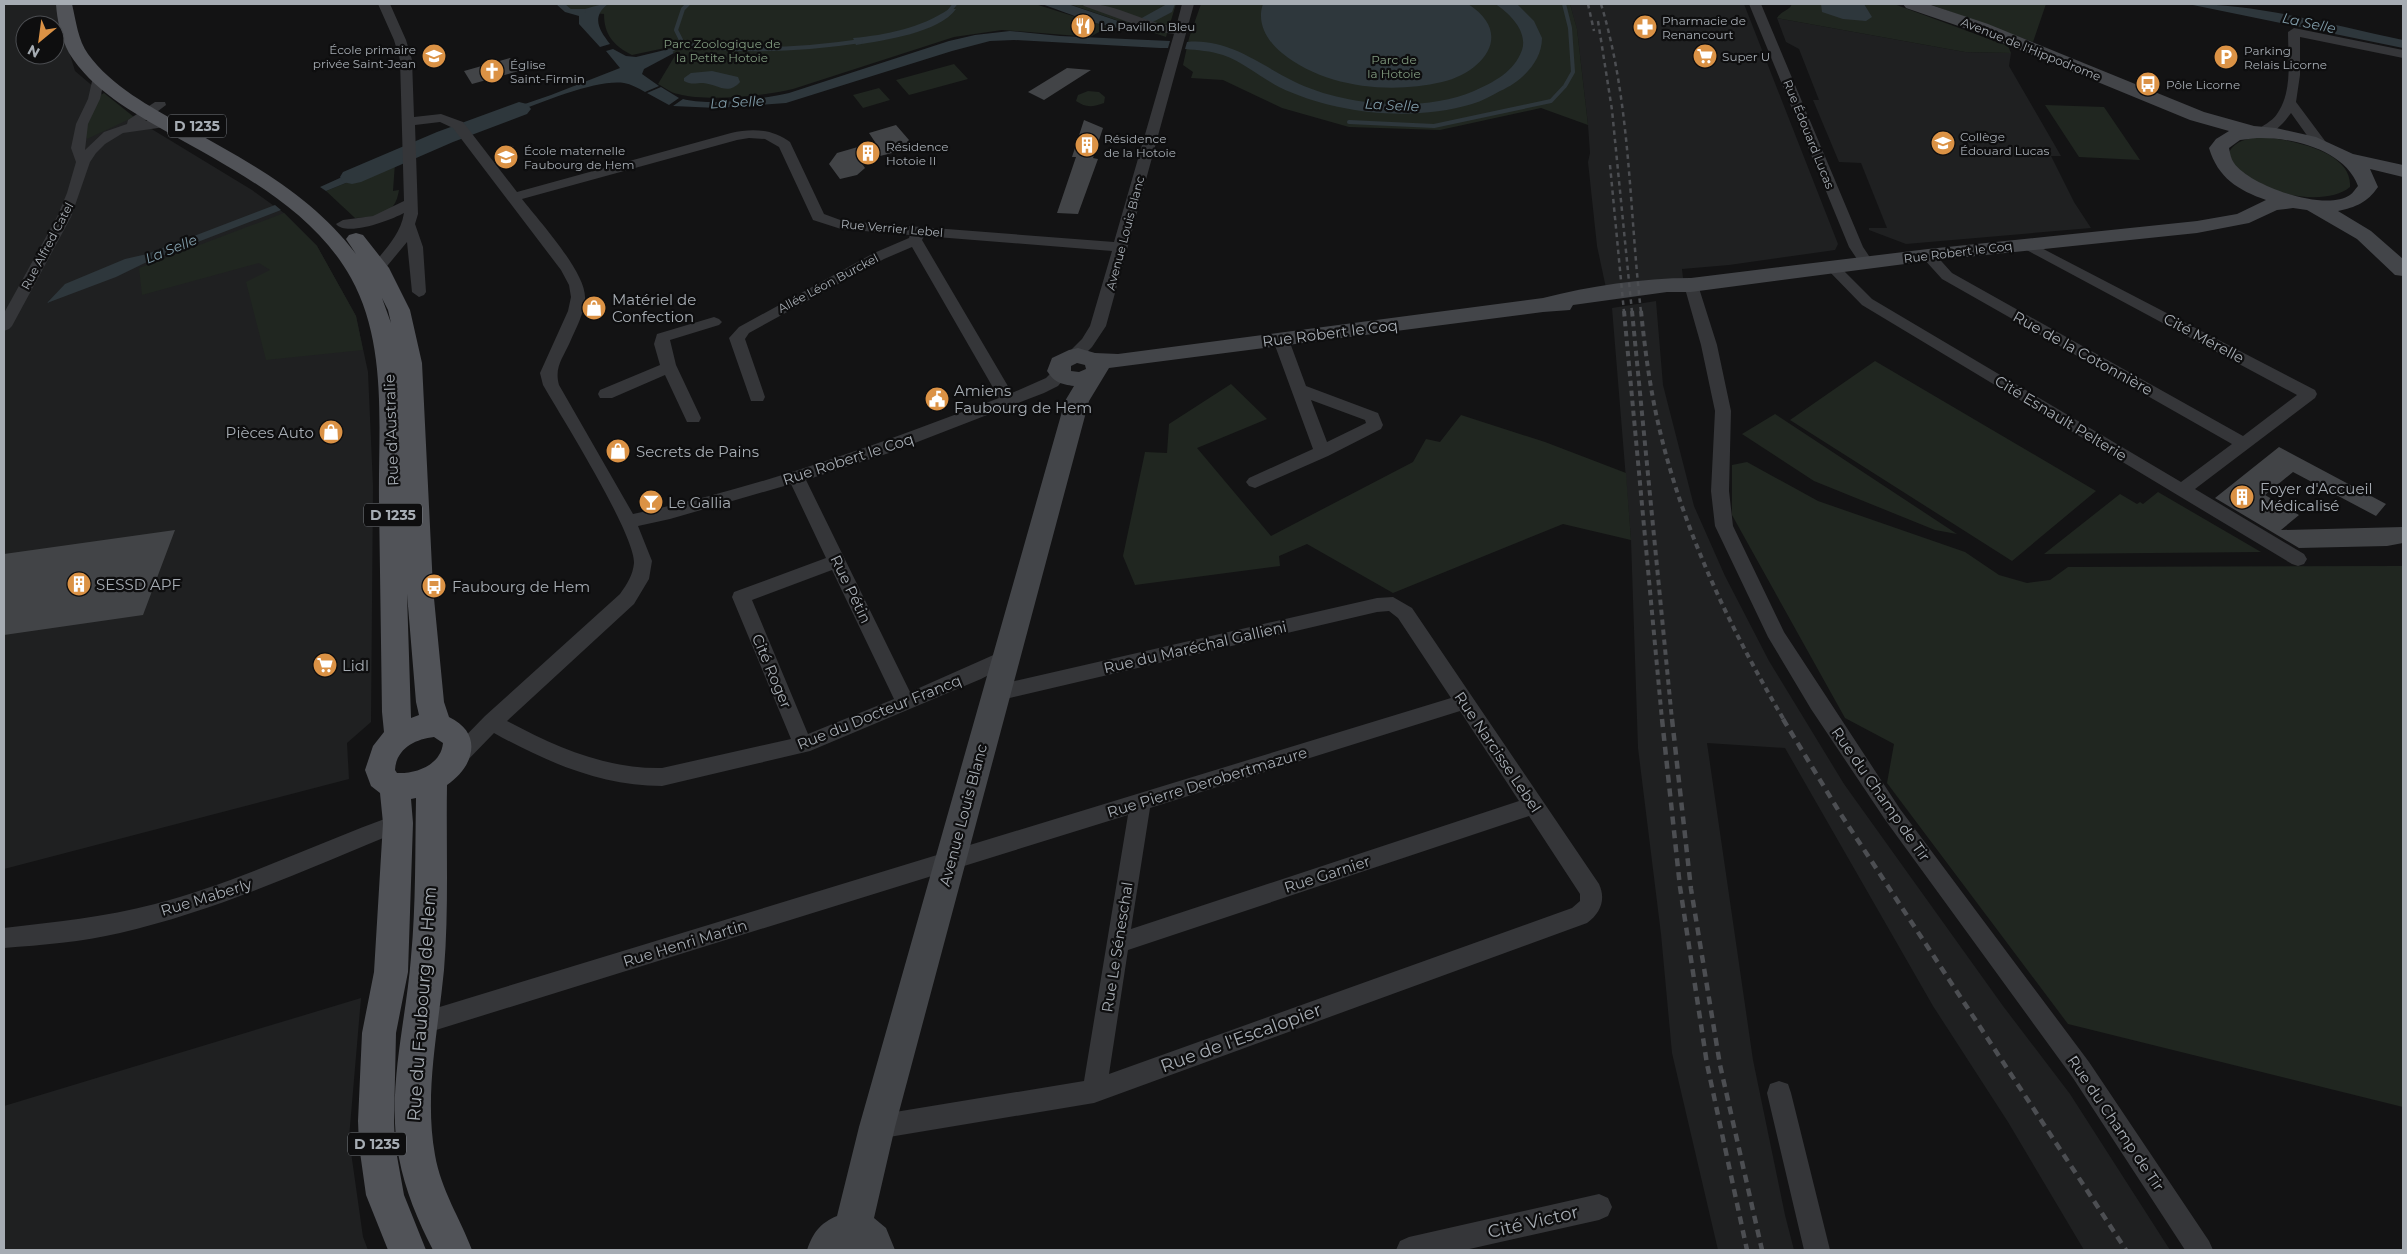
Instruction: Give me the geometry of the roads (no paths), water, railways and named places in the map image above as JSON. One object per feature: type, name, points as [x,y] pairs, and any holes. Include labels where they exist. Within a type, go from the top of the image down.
[{"type":"main road","name":"D 1235","points":[[64,4],[68,29],[80,56],[99,77],[278,190],[352,247]]},
{"type":"main road","name":"D 1235","points":[[79,4],[83,25],[95,50],[158,114],[289,179],[344,224],[352,247]]},
{"type":"main road","name":"Rue d'Australie","points":[[352,247],[378,268],[399,310],[410,363],[420,588],[430,702],[442,726]]},
{"type":"main road","name":"Rue d'Australie","points":[[352,247],[357,269],[370,296],[383,333],[389,372],[396,727],[399,736]]},
{"type":"main road","points":[[442,726],[455,734],[458,742],[458,752],[442,771],[406,787],[394,786],[381,776],[379,768],[384,751],[399,736],[418,728],[442,726]]},
{"type":"main road","name":"Rue du Faubourg de Hem","points":[[442,771],[428,969],[420,1024],[413,1107],[414,1144],[420,1171],[443,1233],[453,1250]]},
{"type":"main road","name":"Rue du Faubourg de Hem","points":[[394,786],[398,823],[391,972],[379,1033],[376,1121],[377,1145],[385,1195],[407,1250]]},
{"type":"street","points":[[378,268],[399,247],[409,225],[411,214],[409,204],[405,58],[400,40],[384,4]]},
{"type":"street","points":[[1088,4],[1157,28],[1180,31]]},
{"type":"street","points":[[1110,11],[1123,4]]},
{"type":"street","name":"Avenue Louis Blanc","points":[[851,1243],[877,1127],[1188,4]]},
{"type":"street","name":"Rue Édouard Lucas","points":[[1755,4],[1856,247],[1866,262]]},
{"type":"street","name":"Avenue de l'Hippodrome","points":[[1912,4],[1982,28],[2121,86],[2214,122],[2258,132],[2292,136],[2321,145],[2345,157]]},
{"type":"street","points":[[2219,148],[2230,137],[2272,128],[2291,104],[2294,76],[2294,32],[2403,54]]},
{"type":"street","name":"Rue Alfred Catel","points":[[4,326],[64,217],[74,193],[83,162],[78,148],[82,124],[94,99],[99,77]]},
{"type":"street","name":"Avenue de l'Hippodrome","points":[[2121,86],[2193,121],[2219,148],[2222,162],[2237,178]]},
{"type":"street","points":[[2291,104],[2321,145]]},
{"type":"street","points":[[125,128],[158,114]]},
{"type":"street","points":[[83,162],[95,143],[158,114]]},
{"type":"street","points":[[408,122],[441,118],[462,131],[568,269],[576,285],[578,297],[576,311],[548,373],[551,384],[628,522],[643,560],[640,579],[636,588],[627,599],[492,722],[442,771]]},
{"type":"street","name":"Rue Verrier Lebel","points":[[512,198],[736,136],[759,134],[775,137],[785,145],[818,217],[841,224],[916,236],[1121,247]]},
{"type":"street","points":[[2345,157],[2403,171]]},
{"type":"street","points":[[2345,157],[2362,172],[2364,193],[2362,208],[2369,217],[2403,248]]},
{"type":"street","points":[[2224,222],[2235,214],[2238,207],[2237,178],[2271,195],[2326,212],[2364,235],[2403,270]]},
{"type":"street","points":[[2301,203],[2340,205],[2364,193],[2376,183],[2403,179]]},
{"type":"street","name":"Rue Robert le Coq","points":[[628,522],[796,477],[883,449],[1086,368],[1543,305],[1588,303],[1640,296],[1691,285],[1832,266],[2026,244],[2153,233],[2242,219],[2272,205],[2301,203]]},
{"type":"street","points":[[344,224],[356,224],[383,218],[409,204]]},
{"type":"street","points":[[409,225],[416,247],[419,292]]},
{"type":"street","points":[[916,236],[1008,400]]},
{"type":"street","name":"Allée Léon Burckel","points":[[737,338],[754,323],[916,236]]},
{"type":"street","name":"Cité Mérelle","points":[[2026,244],[2309,394],[2243,443]]},
{"type":"street","name":"Rue de la Cotonnière","points":[[1928,255],[1947,276],[2243,443]]},
{"type":"street","name":"Cité Esnault Pelterie","points":[[1832,266],[1867,302],[2298,560]]},
{"type":"street","name":"Rue du Champ de Tir","points":[[1691,285],[1716,371],[1723,411],[1720,491],[1724,526],[1773,629],[1797,671],[1888,808],[2081,1070],[2200,1250]]},
{"type":"street","points":[[693,418],[669,367],[661,342],[662,337],[709,319],[737,338],[757,397]]},
{"type":"street","points":[[1281,340],[1322,452]]},
{"type":"street","points":[[606,394],[669,367]]},
{"type":"street","points":[[1255,482],[1322,452],[1375,425],[1372,417],[1300,390]]},
{"type":"street","points":[[2182,490],[2243,443]]},
{"type":"street","name":"Rue Pétin","points":[[796,477],[905,701]]},
{"type":"street","name":"Cité Roger","points":[[803,745],[741,597],[837,561]]},
{"type":"street","name":"Rue du Maréchal Gallieni","points":[[997,692],[1377,604],[1393,604]]},
{"type":"street","name":"Rue Narcisse Lebel","points":[[1393,604],[1405,613],[1591,891],[1591,906]]},
{"type":"street","name":"Rue du Docteur Francq","points":[[492,722],[538,747],[620,776],[643,779],[662,777],[803,745],[905,701],[974,674],[1006,658]]},
{"type":"street","name":"Rue Pierre Derobertmazure","points":[[950,862],[1465,702]]},
{"type":"street","points":[[442,726],[468,728],[492,722]]},
{"type":"street","name":"Rue Le Séneschal","points":[[1094,1091],[1140,803]]},
{"type":"street","name":"Rue Garnier","points":[[1119,943],[1534,805]]},
{"type":"street","name":"Rue Maberly","points":[[4,938],[119,923],[172,909],[254,882],[398,823]]},
{"type":"street","name":"Rue Henri Martin","points":[[420,1024],[950,862]]},
{"type":"street","name":"Rue de l'Escalopier","points":[[877,1127],[1094,1091],[1575,918],[1587,912],[1591,906]]},
{"type":"street","points":[[1779,1093],[1817,1250]]},
{"type":"street","name":"Cité Victor","points":[[1409,1250],[1599,1206]]},
{"type":"water","points":[[556,4],[561,4],[573,10],[579,10],[608,4],[600,14],[598,24],[610,44],[600,47],[579,24],[579,16],[565,12]]},
{"type":"water","points":[[1041,4],[1068,4],[1124,23],[1147,26],[1136,29],[1123,29],[1079,18]]},
{"type":"water","points":[[1167,4],[1175,4],[1172,12],[1151,23],[1140,19]]},
{"type":"water","points":[[1263,4],[1468,4],[1482,16],[1490,27],[1491,39],[1488,51],[1481,61],[1457,77],[1422,86],[1380,87],[1359,85],[1338,81],[1318,74],[1299,65],[1282,53],[1268,38],[1262,25],[1261,11]]},
{"type":"water","points":[[1495,4],[1517,4],[1534,21],[1542,38],[1538,55],[1523,77],[1508,87],[1476,103],[1449,110],[1399,114],[1349,109],[1324,104],[1279,87],[1223,55],[1185,49],[1187,42],[1202,42],[1230,48],[1293,81],[1313,90],[1335,96],[1383,104],[1431,102],[1453,98],[1489,84],[1509,70],[1518,58],[1523,43],[1520,30],[1512,18]]},
{"type":"water","points":[[1821,4],[1864,4],[1872,17],[1866,21],[1843,19],[1822,12]]},
{"type":"water","points":[[2188,4],[2269,11],[2296,16],[2403,40],[2403,48]]},
{"type":"water","points":[[949,9],[956,9],[948,17],[924,30],[856,45],[853,38],[878,35],[915,26]]},
{"type":"water","points":[[1010,31],[1060,36],[1170,41],[1168,48],[1160,48],[1014,40],[990,41],[786,103],[717,108],[673,106],[683,99],[720,102],[789,93],[949,41],[975,35]]},
{"type":"water","points":[[613,49],[626,56],[636,57],[669,49],[674,53],[644,69],[642,74],[659,86],[645,92],[624,83],[592,86],[551,99],[477,128],[472,122],[551,95],[620,68],[606,51]]},
{"type":"water","points":[[712,71],[738,77],[740,82],[736,86],[727,89],[703,83],[684,81],[684,78],[691,73]]},
{"type":"water","points":[[661,87],[679,98],[669,105],[647,93]]},
{"type":"water","points":[[448,132],[453,139],[421,152],[420,143]]},
{"type":"water","points":[[395,153],[395,163],[326,191],[320,187]]},
{"type":"water","points":[[275,205],[281,210],[151,260],[116,277],[47,303],[65,284],[125,259],[147,254]]},
{"type":"waterway","points":[[562,4],[570,11],[584,11]]},
{"type":"waterway","points":[[683,44],[676,30],[683,9],[688,4]]},
{"type":"waterway","points":[[947,14],[955,4]]},
{"type":"waterway","points":[[1349,122],[1434,126],[1551,101],[1565,86],[1573,72],[1570,28],[1564,4]]},
{"type":"waterway","points":[[683,44],[728,49],[772,49],[816,47],[861,41]]},
{"type":"waterway","points":[[666,53],[683,44]]},
{"type":"waterway","name":"La Selle","points":[[352,177],[445,137],[519,109]]},
{"type":"railway","points":[[1588,4],[1594,31]]},
{"type":"railway","points":[[1601,4],[1611,41],[1624,118],[1641,312]]},
{"type":"railway","points":[[1598,21],[1612,110],[1632,312]]},
{"type":"railway","points":[[1610,165],[1624,312]]},
{"type":"railway","points":[[1624,311],[1662,720]]},
{"type":"railway","points":[[1632,311],[1672,720]]},
{"type":"railway","points":[[1641,311],[1648,369],[1656,413],[1669,466],[1681,504],[1695,542],[1727,615],[1784,720]]},
{"type":"railway","points":[[1662,719],[1680,887],[1707,1064],[1747,1250]]},
{"type":"railway","points":[[1672,719],[1691,889],[1720,1065],[1762,1250]]},
{"type":"railway","points":[[1783,719],[1840,813],[2126,1250]]},
{"type":"place","name":"La Pavillon Bleu","points":[[1083,26]]},
{"type":"place","name":"Pharmacie de Renancourt","points":[[1645,27]]},
{"type":"place","name":"École primaire privée Saint-Jean","points":[[434,56]]},
{"type":"place","name":"Super U","points":[[1705,56]]},
{"type":"place","name":"Parking Relais Licorne","points":[[2226,57]]},
{"type":"place","name":"Église Saint-Firmin","points":[[492,71]]},
{"type":"place","name":"Pôle Licorne","points":[[2148,84]]},
{"type":"place","name":"Collège Édouard Lucas","points":[[1943,143]]},
{"type":"place","name":"Résidence de la Hotoie","points":[[1087,145]]},
{"type":"place","name":"Résidence Hotoie II","points":[[868,153]]},
{"type":"place","name":"École maternelle Faubourg de Hem","points":[[506,157]]},
{"type":"place","name":"Matériel de Confection","points":[[594,308]]},
{"type":"place","name":"Amiens Faubourg de Hem","points":[[937,399]]},
{"type":"place","name":"Pièces Auto","points":[[331,432]]},
{"type":"place","name":"Secrets de Pains","points":[[618,451]]},
{"type":"place","name":"Foyer d'Accueil Médicalisé","points":[[2242,497]]},
{"type":"place","name":"Le Gallia","points":[[651,502]]},
{"type":"place","name":"SESSD APF","points":[[79,584]]},
{"type":"place","name":"Faubourg de Hem","points":[[434,586]]},
{"type":"place","name":"Lidl","points":[[325,665]]},
{"type":"park label","name":"Parc Zoologique de la Petite Hotoie","points":[[722,50]]},
{"type":"park label","name":"Parc de la Hotoie","points":[[1394,66]]}]
